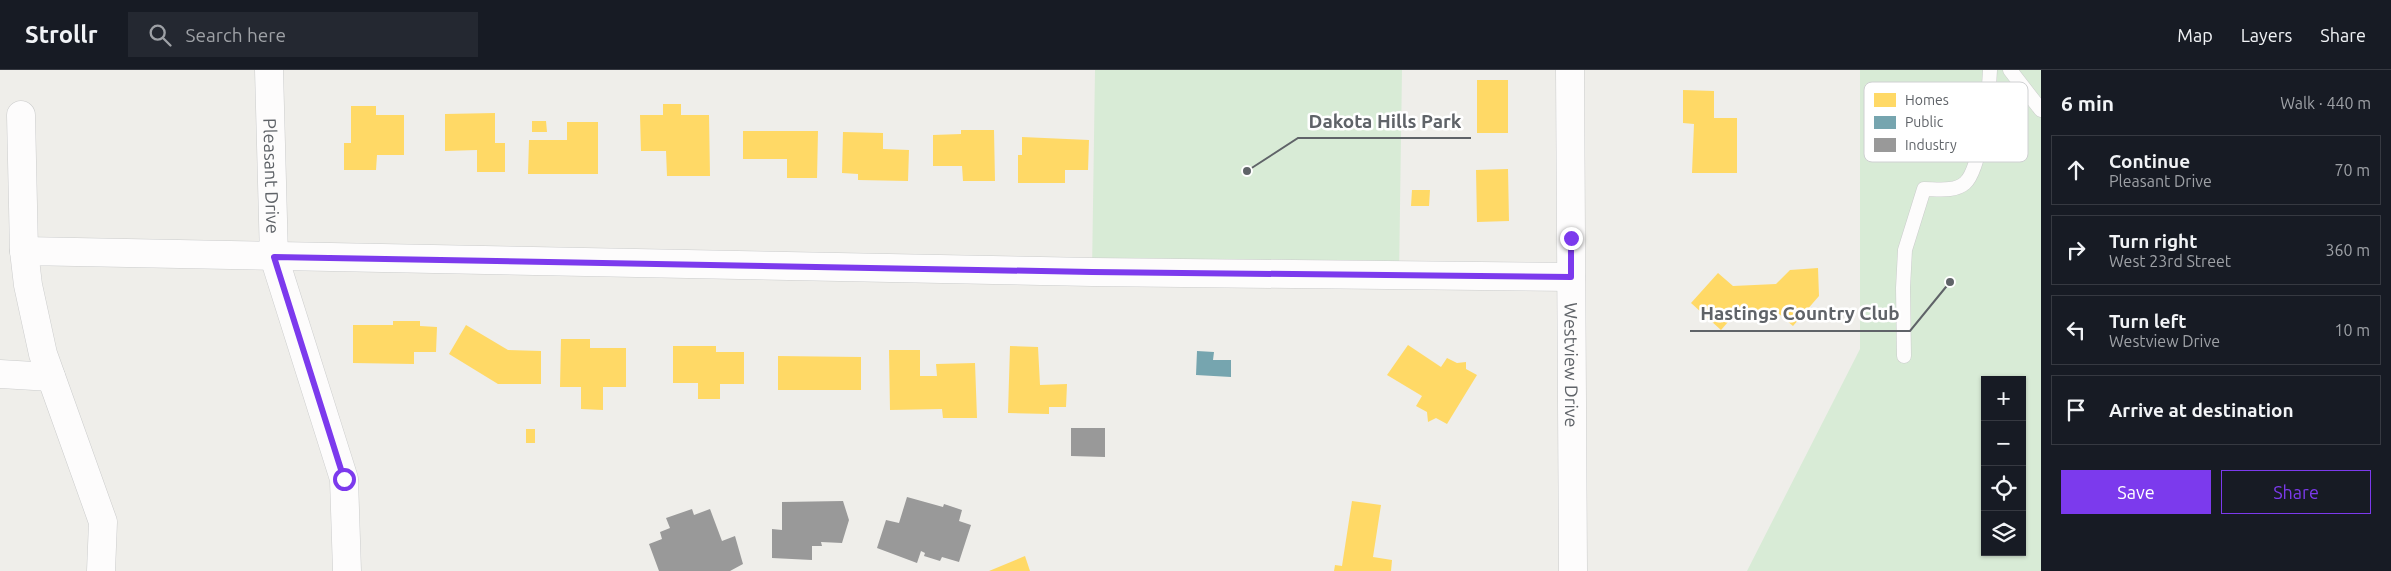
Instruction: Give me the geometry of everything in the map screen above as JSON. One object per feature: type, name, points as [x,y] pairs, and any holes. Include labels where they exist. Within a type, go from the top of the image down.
[{"type":"street","name":"Pleasant Drive","points":[[269,70],[274,257],[344,479],[347,571]]},
{"type":"street","name":"Westview Drive","points":[[1570,70],[1573,571]]},
{"type":"street","points":[[21,115],[24,251],[28,285],[43,354],[103,522],[101,571]]},
{"type":"street","points":[[24,251],[1082,272],[1571,277]]},
{"type":"street","points":[[0,374],[52,377]]},
{"type":"lane","points":[[2010,70],[2019,82]]},
{"type":"lane","points":[[2028,93],[2041,110]]},
{"type":"lane","points":[[1904,356],[1903,288],[1906,250],[1924,189],[1956,189],[1966,182],[1975,162]]},
{"type":"green space","points":[[1095,70],[1402,70],[1399,276],[1092,272]]},
{"type":"green space","points":[[1860,70],[2041,70],[2041,571],[1747,571],[1860,349]]},
{"type":"building: Homes","points":[[1477,80],[1508,80],[1508,133],[1477,133]]},
{"type":"building: Homes","points":[[1683,90],[1714,91],[1714,118],[1737,118],[1737,173],[1692,173],[1694,124],[1683,123]]},
{"type":"building: Homes","points":[[663,104],[681,104],[681,115],[709,115],[710,176],[667,176],[666,151],[641,151],[640,115],[663,115]]},
{"type":"building: Homes","points":[[351,106],[376,106],[376,115],[404,115],[404,155],[377,155],[376,170],[344,170],[344,143],[351,143]]},
{"type":"building: Homes","points":[[495,113],[495,143],[505,143],[505,172],[477,172],[477,150],[445,151],[445,114]]},
{"type":"building: Homes","points":[[532,121],[546,121],[547,132],[532,132]]},
{"type":"building: Homes","points":[[567,122],[598,122],[598,174],[528,174],[529,140],[567,140]]},
{"type":"building: Homes","points":[[961,130],[994,130],[995,181],[963,181],[962,166],[933,166],[933,135],[961,134]]},
{"type":"building: Homes","points":[[743,131],[818,131],[817,178],[787,178],[787,159],[743,159]]},
{"type":"building: Homes","points":[[843,132],[883,133],[883,149],[909,150],[908,181],[858,180],[858,174],[842,173]]},
{"type":"building: Homes","points":[[1022,137],[1089,140],[1088,170],[1065,170],[1065,183],[1018,183],[1018,155],[1022,155]]},
{"type":"building: Homes","points":[[1508,169],[1509,221],[1477,222],[1476,170]]},
{"type":"building: Homes","points":[[1412,190],[1430,190],[1429,206],[1411,206]]},
{"type":"building: Homes","points":[[1818,268],[1819,296],[1793,326],[1777,312],[1735,314],[1721,330],[1691,303],[1718,273],[1733,286],[1776,284],[1790,270]]},
{"type":"building: Homes","points":[[393,321],[420,321],[420,326],[437,327],[436,352],[414,352],[414,364],[353,363],[353,325],[393,325]]},
{"type":"building: Homes","points":[[466,325],[508,350],[541,351],[541,384],[498,384],[449,354]]},
{"type":"building: Homes","points":[[561,339],[590,339],[590,348],[626,348],[626,387],[603,387],[603,410],[581,409],[581,387],[560,387]]},
{"type":"building: Homes","points":[[1408,345],[1441,367],[1447,358],[1457,363],[1466,362],[1466,369],[1477,375],[1447,424],[1436,418],[1428,422],[1427,412],[1416,406],[1422,396],[1387,375]]},
{"type":"building: Homes","points":[[673,346],[716,346],[716,352],[744,352],[744,384],[720,384],[720,399],[698,399],[698,383],[673,383]]},
{"type":"building: Homes","points":[[1010,346],[1038,347],[1040,385],[1067,384],[1066,407],[1049,407],[1049,414],[1008,413]]},
{"type":"building: Homes","points":[[889,350],[920,350],[920,376],[937,376],[936,364],[975,363],[977,418],[943,418],[942,409],[890,410]]},
{"type":"building: Homes","points":[[778,356],[861,357],[861,390],[778,390]]},
{"type":"building: Homes","points":[[526,429],[535,429],[535,443],[526,443]]},
{"type":"building: Homes","points":[[1352,501],[1381,505],[1373,557],[1392,560],[1391,571],[1334,571],[1335,565],[1342,566]]},
{"type":"building: Homes","points":[[1025,556],[1030,571],[989,571]]},
{"type":"building: Public","points":[[1197,351],[1214,352],[1213,360],[1231,360],[1231,377],[1196,375]]},
{"type":"building: Industry","points":[[1071,428],[1105,428],[1105,457],[1071,456]]},
{"type":"building: Industry","points":[[907,497],[943,507],[944,504],[962,510],[959,521],[971,525],[959,562],[942,557],[940,561],[924,556],[925,553],[921,551],[917,563],[877,548],[886,520],[899,523]]},
{"type":"building: Industry","points":[[843,501],[849,520],[842,543],[821,542],[822,546],[812,546],[812,560],[772,558],[772,529],[782,530],[782,502]]},
{"type":"building: Industry","points":[[692,509],[694,515],[710,509],[722,541],[735,536],[743,564],[730,571],[659,571],[649,544],[662,539],[660,532],[670,528],[666,518]]},
{"type":"place","name":"Dakota Hills Park","points":[[1247,171]]},
{"type":"place","name":"Hastings Country Club","points":[[1950,282]]},
{"type":"route","points":[[344,479],[274,257],[1092,272],[1571,277],[1571,238]]}]
